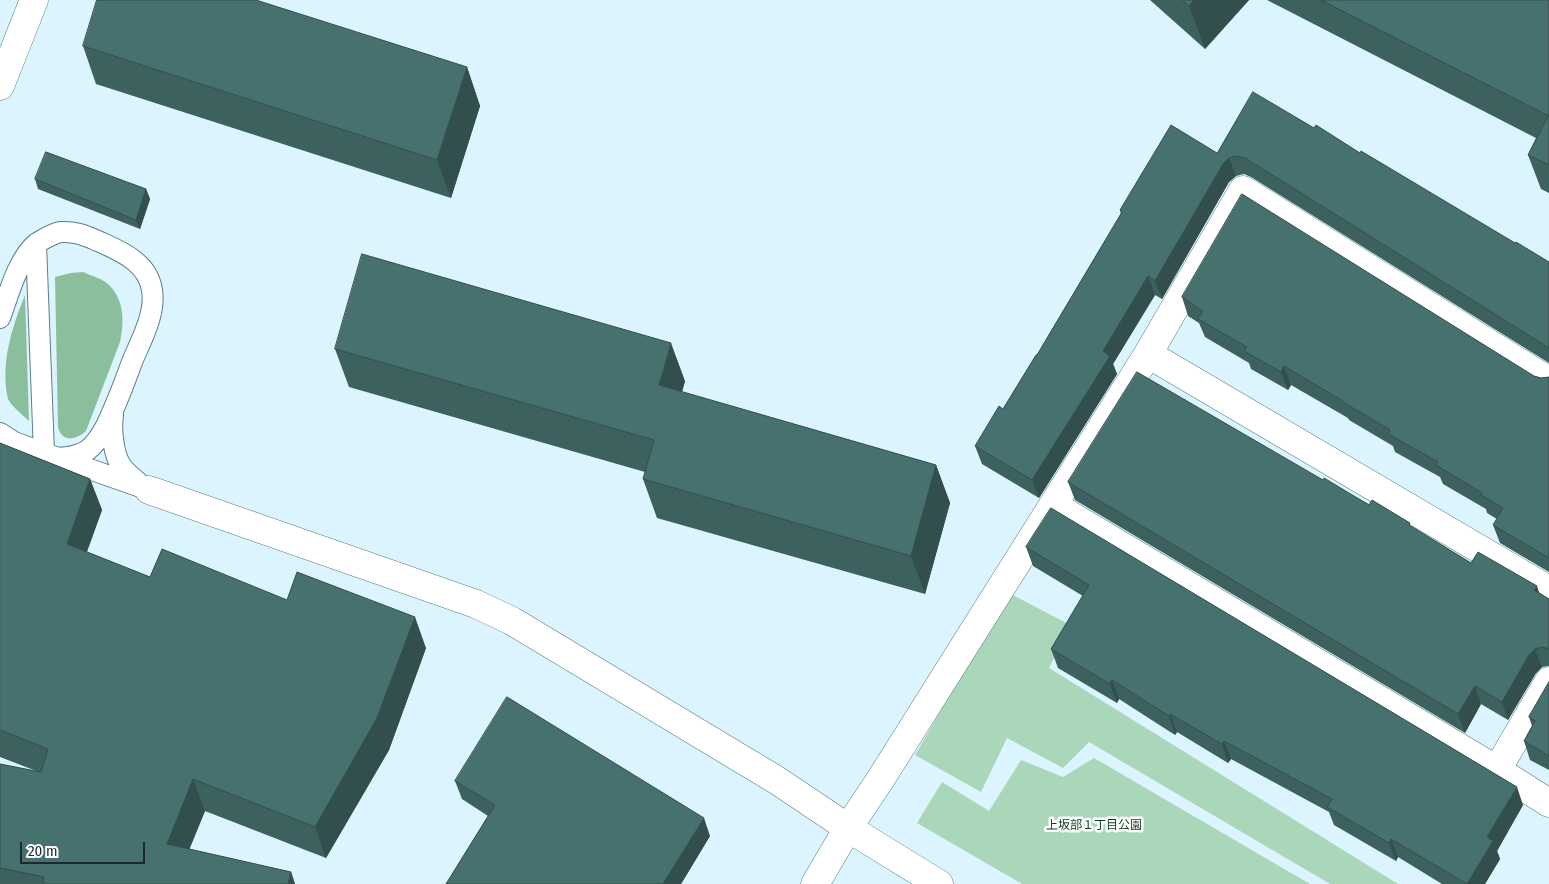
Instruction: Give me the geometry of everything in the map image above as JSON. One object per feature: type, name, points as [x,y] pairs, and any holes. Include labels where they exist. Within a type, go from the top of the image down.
[{"type":"street","points":[[0,86],[34,0]]},
{"type":"street","points":[[815,884],[848,828],[1148,354],[1243,190],[1549,381]]},
{"type":"street","points":[[1148,354],[1549,590]]},
{"type":"street","points":[[149,490],[485,608],[545,640],[778,781],[848,828],[939,884]]},
{"type":"street","points":[[1052,504],[1549,803]]},
{"type":"street","points":[[1497,770],[1549,681]]},
{"type":"lane","points":[[0,318],[20,266],[28,252],[36,244],[61,232],[79,233],[124,252],[137,263],[147,276],[152,288],[153,299],[150,319],[113,411],[98,441],[87,451],[73,457],[51,456]]},
{"type":"lane","points":[[36,244],[51,456]]},
{"type":"lane","points":[[113,411],[112,424],[117,456],[122,468],[149,490]]},
{"type":"lane","points":[[0,433],[14,442],[149,490]]},
{"type":"green space","points":[[83,272],[105,281],[115,292],[121,306],[122,328],[120,342],[86,431],[74,438],[66,438],[58,427],[55,277]]},
{"type":"green space","points":[[25,295],[29,421],[8,399],[5,372],[12,333]]},
{"type":"green space","points":[[1009,593],[1070,625],[1049,668],[1398,884],[1330,884],[1089,742],[1063,768],[1007,738],[981,792],[915,755]]},
{"type":"green space","name":"上坂部１丁目公園","points":[[1094,758],[1310,884],[1022,884],[917,823],[942,782],[989,811],[1021,760],[1063,777]]},
{"type":"building","points":[[97,0],[256,0],[467,67],[437,160],[83,46]]},
{"type":"building","points":[[1183,0],[1194,0],[1189,6]]},
{"type":"building","points":[[1321,0],[1549,0],[1549,165],[1528,155],[1548,116]]},
{"type":"building","points":[[1253,92],[1314,128],[1316,125],[1360,153],[1361,151],[1549,262],[1549,348],[1245,158],[1237,156],[1229,158],[1223,164],[1155,281],[1148,276],[1103,351],[1110,356],[1032,480],[975,446],[999,406],[1003,409],[1037,355],[1171,125],[1217,153]]},
{"type":"building","points":[[46,152],[146,189],[136,220],[35,179]]},
{"type":"building","points":[[1242,194],[1534,376],[1541,378],[1549,377],[1549,558],[1493,525],[1503,508],[1436,465],[1438,462],[1388,434],[1390,430],[1284,366],[1281,372],[1244,351],[1247,347],[1198,319],[1203,311],[1182,297]]},
{"type":"building","points":[[362,254],[671,343],[659,385],[936,465],[911,556],[643,479],[654,440],[335,349]]},
{"type":"building","points":[[1137,372],[1323,480],[1324,478],[1369,505],[1372,500],[1471,563],[1478,552],[1537,586],[1534,590],[1549,599],[1549,649],[1542,647],[1535,649],[1529,655],[1502,702],[1475,686],[1458,714],[1068,482]]},
{"type":"building","points":[[0,443],[90,479],[67,544],[150,577],[162,549],[287,600],[297,572],[415,617],[377,718],[315,827],[193,779],[167,844],[291,872],[288,884],[43,884],[44,877],[0,868],[0,764],[41,772],[48,749],[0,730]]},
{"type":"building","points":[[1051,508],[1517,787],[1487,837],[1493,841],[1467,884],[1391,839],[1389,843],[1327,807],[1332,799],[1224,741],[1222,744],[1170,714],[1169,716],[1112,680],[1110,684],[1051,649],[1089,585],[1026,547]]},
{"type":"building","points":[[1549,682],[1549,756],[1524,741],[1535,721],[1529,717]]},
{"type":"building","points":[[507,697],[704,818],[663,884],[446,884],[495,805],[455,781]]}]
